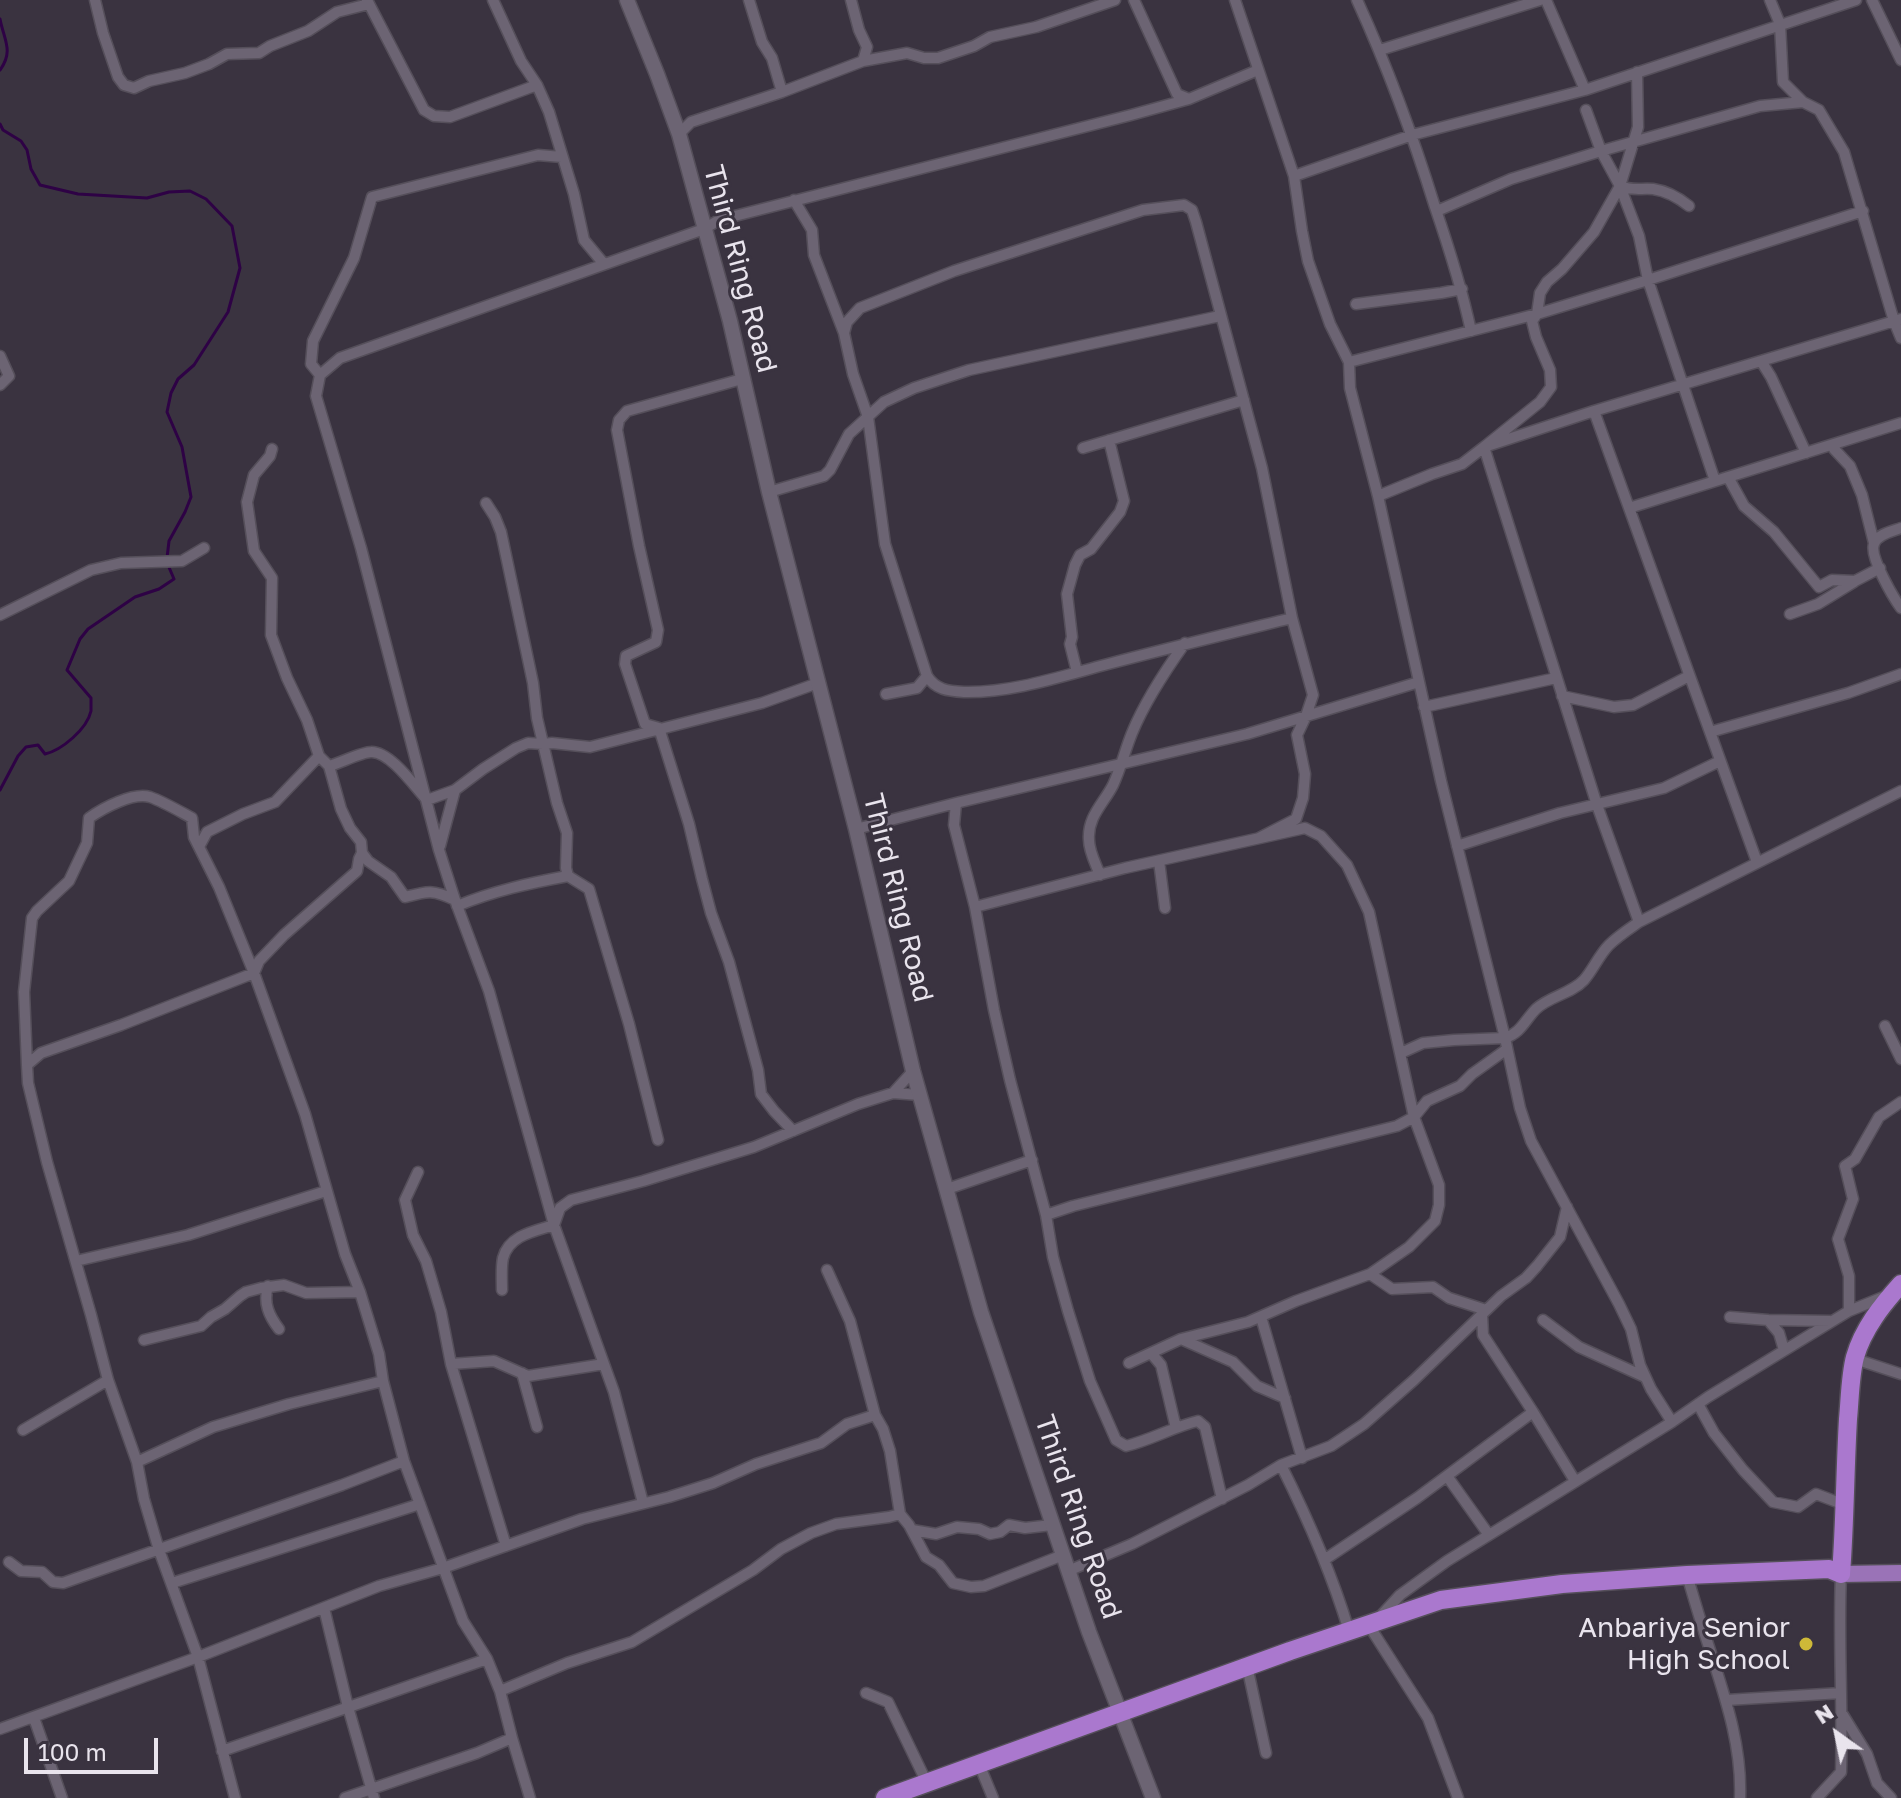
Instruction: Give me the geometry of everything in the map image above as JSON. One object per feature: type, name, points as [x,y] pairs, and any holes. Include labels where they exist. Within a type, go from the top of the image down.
[{"type":"highway","points":[[885,1798],[1247,1666],[1441,1600],[1562,1584],[1687,1575],[1829,1569],[1841,1574],[1845,1464],[1855,1359],[1863,1336],[1897,1289]]},
{"type":"main road","points":[[1841,1574],[1901,1573]]},
{"type":"street","points":[[95,0],[118,77],[124,85],[134,88],[197,68],[227,54],[259,53],[308,31],[337,12],[368,2],[424,110],[434,116],[450,117],[537,85]]},
{"type":"street","points":[[493,0],[549,112],[574,194],[584,240],[604,264]]},
{"type":"street","name":"Third Ring Road","points":[[627,0],[679,134],[730,321],[769,492],[856,829],[913,1071],[981,1312],[1089,1632],[1153,1798]]},
{"type":"street","points":[[749,0],[782,92]]},
{"type":"street","points":[[851,0],[867,47],[863,61]]},
{"type":"street","points":[[679,134],[691,122],[863,61],[907,53],[938,58],[990,37],[1036,27],[1115,0]]},
{"type":"street","points":[[1134,0],[1177,94],[1189,99]]},
{"type":"street","points":[[1235,0],[1294,176],[1308,261],[1330,324],[1349,362],[1350,388],[1378,496],[1424,707],[1520,1108],[1531,1141],[1631,1329],[1645,1377],[1672,1422]]},
{"type":"street","points":[[1357,0],[1380,50],[1412,135],[1462,289],[1471,331]]},
{"type":"street","points":[[1380,50],[1540,0]]},
{"type":"street","points":[[1546,0],[1585,90]]},
{"type":"street","points":[[1770,0],[1780,24],[1783,82],[1777,104]]},
{"type":"street","points":[[1294,176],[1412,135],[1585,90],[1856,0]]},
{"type":"street","points":[[1872,0],[1901,60]]},
{"type":"street","points":[[643,1503],[614,1392],[554,1225],[489,991],[439,850],[361,548],[316,396],[320,375],[340,358],[704,229],[719,220],[1055,136],[1189,99],[1258,70]]},
{"type":"street","points":[[1378,496],[1462,464],[1540,402],[1551,387],[1550,370],[1532,321],[1537,314],[1540,293],[1547,282],[1594,232],[1620,186],[1638,127],[1637,72]]},
{"type":"street","points":[[1783,82],[1803,102],[1819,110],[1844,152],[1901,338]]},
{"type":"street","points":[[1437,211],[1511,179],[1601,151],[1760,106],[1803,102]]},
{"type":"street","points":[[1586,110],[1639,236],[1648,280],[1715,481]]},
{"type":"street","points":[[320,375],[311,364],[313,341],[354,258],[372,197],[538,155],[562,157]]},
{"type":"street","points":[[1620,186],[1631,190],[1655,189],[1676,196],[1689,206]]},
{"type":"street","points":[[794,200],[812,230],[814,255],[844,333],[853,374],[868,417],[885,544],[927,676],[933,685],[966,692],[1034,683],[1292,618]]},
{"type":"street","points":[[844,333],[847,322],[860,308],[954,271],[1143,210],[1184,205],[1192,210],[1262,468],[1292,618],[1313,695],[1297,735],[1305,774],[1303,798],[1296,819],[1259,838]]},
{"type":"street","points":[[1349,362],[1537,314],[1863,211]]},
{"type":"street","points":[[1356,304],[1462,289]]},
{"type":"street","points":[[769,492],[824,476],[849,434],[884,402],[914,388],[969,370],[1220,316]]},
{"type":"street","points":[[1484,447],[1897,320]]},
{"type":"street","points":[[0,356],[9,376],[0,385]]},
{"type":"street","points":[[1761,361],[1806,453]]},
{"type":"street","points":[[659,728],[645,724],[625,664],[626,656],[656,642],[658,630],[617,430],[619,420],[627,411],[742,379]]},
{"type":"street","points":[[1083,448],[1244,400]]},
{"type":"street","points":[[1594,411],[1757,862]]},
{"type":"street","points":[[1629,508],[1901,423]]},
{"type":"street","points":[[1077,672],[1070,644],[1069,582],[1077,559],[1091,549],[1120,512],[1124,501],[1109,440]]},
{"type":"street","points":[[1484,447],[1597,805],[1639,922]]},
{"type":"street","points":[[272,449],[254,475],[247,502],[254,551],[272,578],[271,635],[319,756],[329,766],[341,809],[361,842],[365,857],[391,877],[405,897],[433,891],[456,903],[568,876],[589,889],[629,1024],[658,1140]]},
{"type":"street","points":[[1834,449],[1850,466],[1862,495],[1874,543],[1873,554],[1901,608]]},
{"type":"street","points":[[1728,477],[1744,506],[1774,532],[1819,587],[1832,580],[1855,581]]},
{"type":"street","points":[[486,503],[501,532],[533,683],[537,718],[567,833],[568,876]]},
{"type":"street","points":[[1874,543],[1879,537],[1901,528]]},
{"type":"street","points":[[0,615],[91,570],[121,563],[182,561],[204,548]]},
{"type":"street","points":[[1790,614],[1818,604],[1880,568]]},
{"type":"street","points":[[1100,875],[1088,839],[1095,812],[1111,789],[1133,729],[1166,669],[1185,643]]},
{"type":"street","points":[[1155,651],[1166,669]]},
{"type":"street","points":[[1710,732],[1848,693],[1901,674]]},
{"type":"street","points":[[886,694],[917,688],[927,676]]},
{"type":"street","points":[[1562,696],[1614,707],[1633,705],[1689,676]]},
{"type":"street","points":[[1424,707],[1556,678]]},
{"type":"street","points":[[856,829],[1247,734],[1419,682]]},
{"type":"street","points":[[427,800],[455,790],[483,769],[528,743],[590,747],[762,703],[818,683]]},
{"type":"street","points":[[1313,695],[1334,708]]},
{"type":"street","points":[[659,728],[689,824],[711,913],[729,962],[758,1070],[761,1094],[793,1131]]},
{"type":"street","points":[[329,766],[370,752],[382,753],[427,800]]},
{"type":"street","points":[[200,845],[207,832],[275,802],[319,756]]},
{"type":"street","points":[[1457,846],[1560,813],[1664,788],[1720,761]]},
{"type":"street","points":[[439,850],[455,790]]},
{"type":"street","points":[[1046,1215],[1397,1126],[1414,1117],[1427,1101],[1460,1086],[1521,1029],[1542,1004],[1585,979],[1610,944],[1639,922],[1901,791]]},
{"type":"street","points":[[235,1798],[198,1657],[159,1550],[137,1462],[108,1380],[28,1083],[24,992],[32,918],[69,881],[87,843],[89,818],[103,808],[147,796],[192,818],[194,837],[254,973],[305,1114],[345,1254],[360,1292],[379,1354],[404,1461],[463,1621],[487,1659],[500,1691],[530,1798]]},
{"type":"street","points":[[956,803],[954,825],[975,907],[997,1024],[1046,1215],[1053,1257],[1090,1381],[1116,1440],[1126,1446],[1145,1442],[1198,1421],[1205,1427],[1222,1499]]},
{"type":"street","points":[[938,808],[954,825]]},
{"type":"street","points":[[975,907],[1305,828],[1321,836],[1347,865],[1369,912],[1414,1117],[1439,1185],[1435,1221],[1409,1247],[1370,1274],[1248,1322],[1181,1339],[1129,1363]]},
{"type":"street","points":[[27,1065],[41,1053],[254,973],[259,961],[357,871],[365,857]]},
{"type":"street","points":[[1159,861],[1165,908]]},
{"type":"street","points":[[357,871],[384,872]]},
{"type":"street","points":[[1885,1026],[1901,1059]]},
{"type":"street","points":[[1401,1053],[1423,1043],[1454,1040],[1506,1044]]},
{"type":"street","points":[[893,1093],[913,1071]]},
{"type":"street","points":[[554,1225],[560,1208],[571,1200],[754,1147],[858,1104],[893,1093],[920,1095]]},
{"type":"street","points":[[1849,1311],[1849,1276],[1838,1239],[1853,1199],[1845,1166],[1855,1159],[1879,1117],[1901,1102]]},
{"type":"street","points":[[947,1189],[1032,1160]]},
{"type":"street","points":[[418,1172],[405,1200],[413,1235],[426,1261],[441,1312],[451,1364],[506,1546]]},
{"type":"street","points":[[76,1261],[188,1235],[326,1191]]},
{"type":"street","points":[[1068,1571],[1132,1544],[1222,1499],[1281,1465],[1331,1446],[1364,1424],[1501,1296],[1531,1272],[1560,1237],[1567,1207]]},
{"type":"street","points":[[502,1290],[503,1257],[512,1241],[554,1225]]},
{"type":"street","points":[[1560,1237],[1579,1232]]},
{"type":"street","points":[[827,1270],[850,1321],[875,1415],[890,1451],[900,1514],[926,1557],[939,1565],[953,1583],[971,1587],[984,1586],[1063,1555]]},
{"type":"street","points":[[1370,1274],[1392,1289],[1433,1287],[1449,1298],[1484,1312]]},
{"type":"street","points":[[144,1340],[201,1326],[246,1292],[268,1286],[284,1285],[306,1293],[360,1292]]},
{"type":"street","points":[[268,1286],[266,1297],[270,1317],[279,1329]]},
{"type":"street","points":[[1458,1798],[1428,1718],[1372,1622],[1400,1595],[1447,1561],[1784,1350],[1849,1311],[1897,1289]]},
{"type":"street","points":[[1483,1335],[1484,1312]]},
{"type":"street","points":[[1261,1317],[1302,1458]]},
{"type":"street","points":[[1730,1317],[1832,1321]]},
{"type":"street","points":[[1543,1320],[1579,1347],[1645,1377]]},
{"type":"street","points":[[1768,1320],[1779,1333],[1784,1350]]},
{"type":"street","points":[[1468,1328],[1483,1335],[1575,1481]]},
{"type":"street","points":[[1181,1339],[1233,1362],[1257,1386],[1285,1398]]},
{"type":"street","points":[[1151,1353],[1161,1365],[1176,1428]]},
{"type":"street","points":[[1855,1359],[1901,1374]]},
{"type":"street","points":[[451,1364],[494,1361],[528,1376],[604,1364]]},
{"type":"street","points":[[522,1373],[537,1427]]},
{"type":"street","points":[[23,1430],[108,1380]]},
{"type":"street","points":[[137,1462],[213,1427],[383,1381]]},
{"type":"street","points":[[1698,1404],[1714,1433],[1773,1502],[1798,1507],[1816,1494],[1845,1505]]},
{"type":"street","points":[[1324,1560],[1447,1476],[1533,1412]]},
{"type":"street","points":[[0,1729],[198,1657],[379,1586],[443,1568],[582,1519],[713,1483],[756,1464],[821,1443],[847,1424],[875,1415]]},
{"type":"street","points":[[9,1562],[21,1571],[42,1572],[53,1582],[63,1583],[404,1461]]},
{"type":"street","points":[[1281,1465],[1309,1520],[1349,1631]]},
{"type":"street","points":[[1447,1476],[1489,1535]]},
{"type":"street","points":[[172,1583],[420,1504]]},
{"type":"street","points":[[500,1691],[567,1663],[632,1642],[811,1533],[836,1524],[900,1514]]},
{"type":"street","points":[[912,1530],[936,1534],[957,1527],[979,1529],[990,1534],[1000,1532],[1009,1525],[1025,1528],[1052,1525]]},
{"type":"street","points":[[1817,1798],[1841,1772],[1841,1574]]},
{"type":"street","points":[[1687,1575],[1727,1700],[1737,1746],[1740,1798]]},
{"type":"street","points":[[324,1608],[373,1793]]},
{"type":"street","points":[[222,1751],[487,1659]]},
{"type":"street","points":[[1247,1666],[1266,1753]]},
{"type":"street","points":[[866,1693],[888,1702],[927,1783]]},
{"type":"street","points":[[1727,1700],[1841,1693]]},
{"type":"street","points":[[1843,1715],[1867,1754],[1877,1783],[1891,1798]]},
{"type":"street","points":[[34,1718],[62,1798]]},
{"type":"street","points":[[345,1798],[373,1793],[512,1738]]},
{"type":"street","points":[[979,1764],[993,1798]]},
{"type":"waterway","points":[[0,19],[7,51],[0,70]]},
{"type":"waterway","points":[[0,124],[27,150],[31,169],[40,185],[78,194],[147,198],[190,191],[206,199],[232,226],[240,268],[228,312],[194,365],[178,379],[167,412],[182,447],[191,497],[169,541],[167,558]]},
{"type":"waterway","points":[[0,790],[26,747],[38,745],[45,754],[52,752],[73,738],[85,725],[91,711],[91,698],[67,670],[80,639],[88,629],[135,597],[159,589],[174,579],[168,565]]},
{"type":"place","name":"Anbariya Senior High School","points":[[1806,1644]]}]
